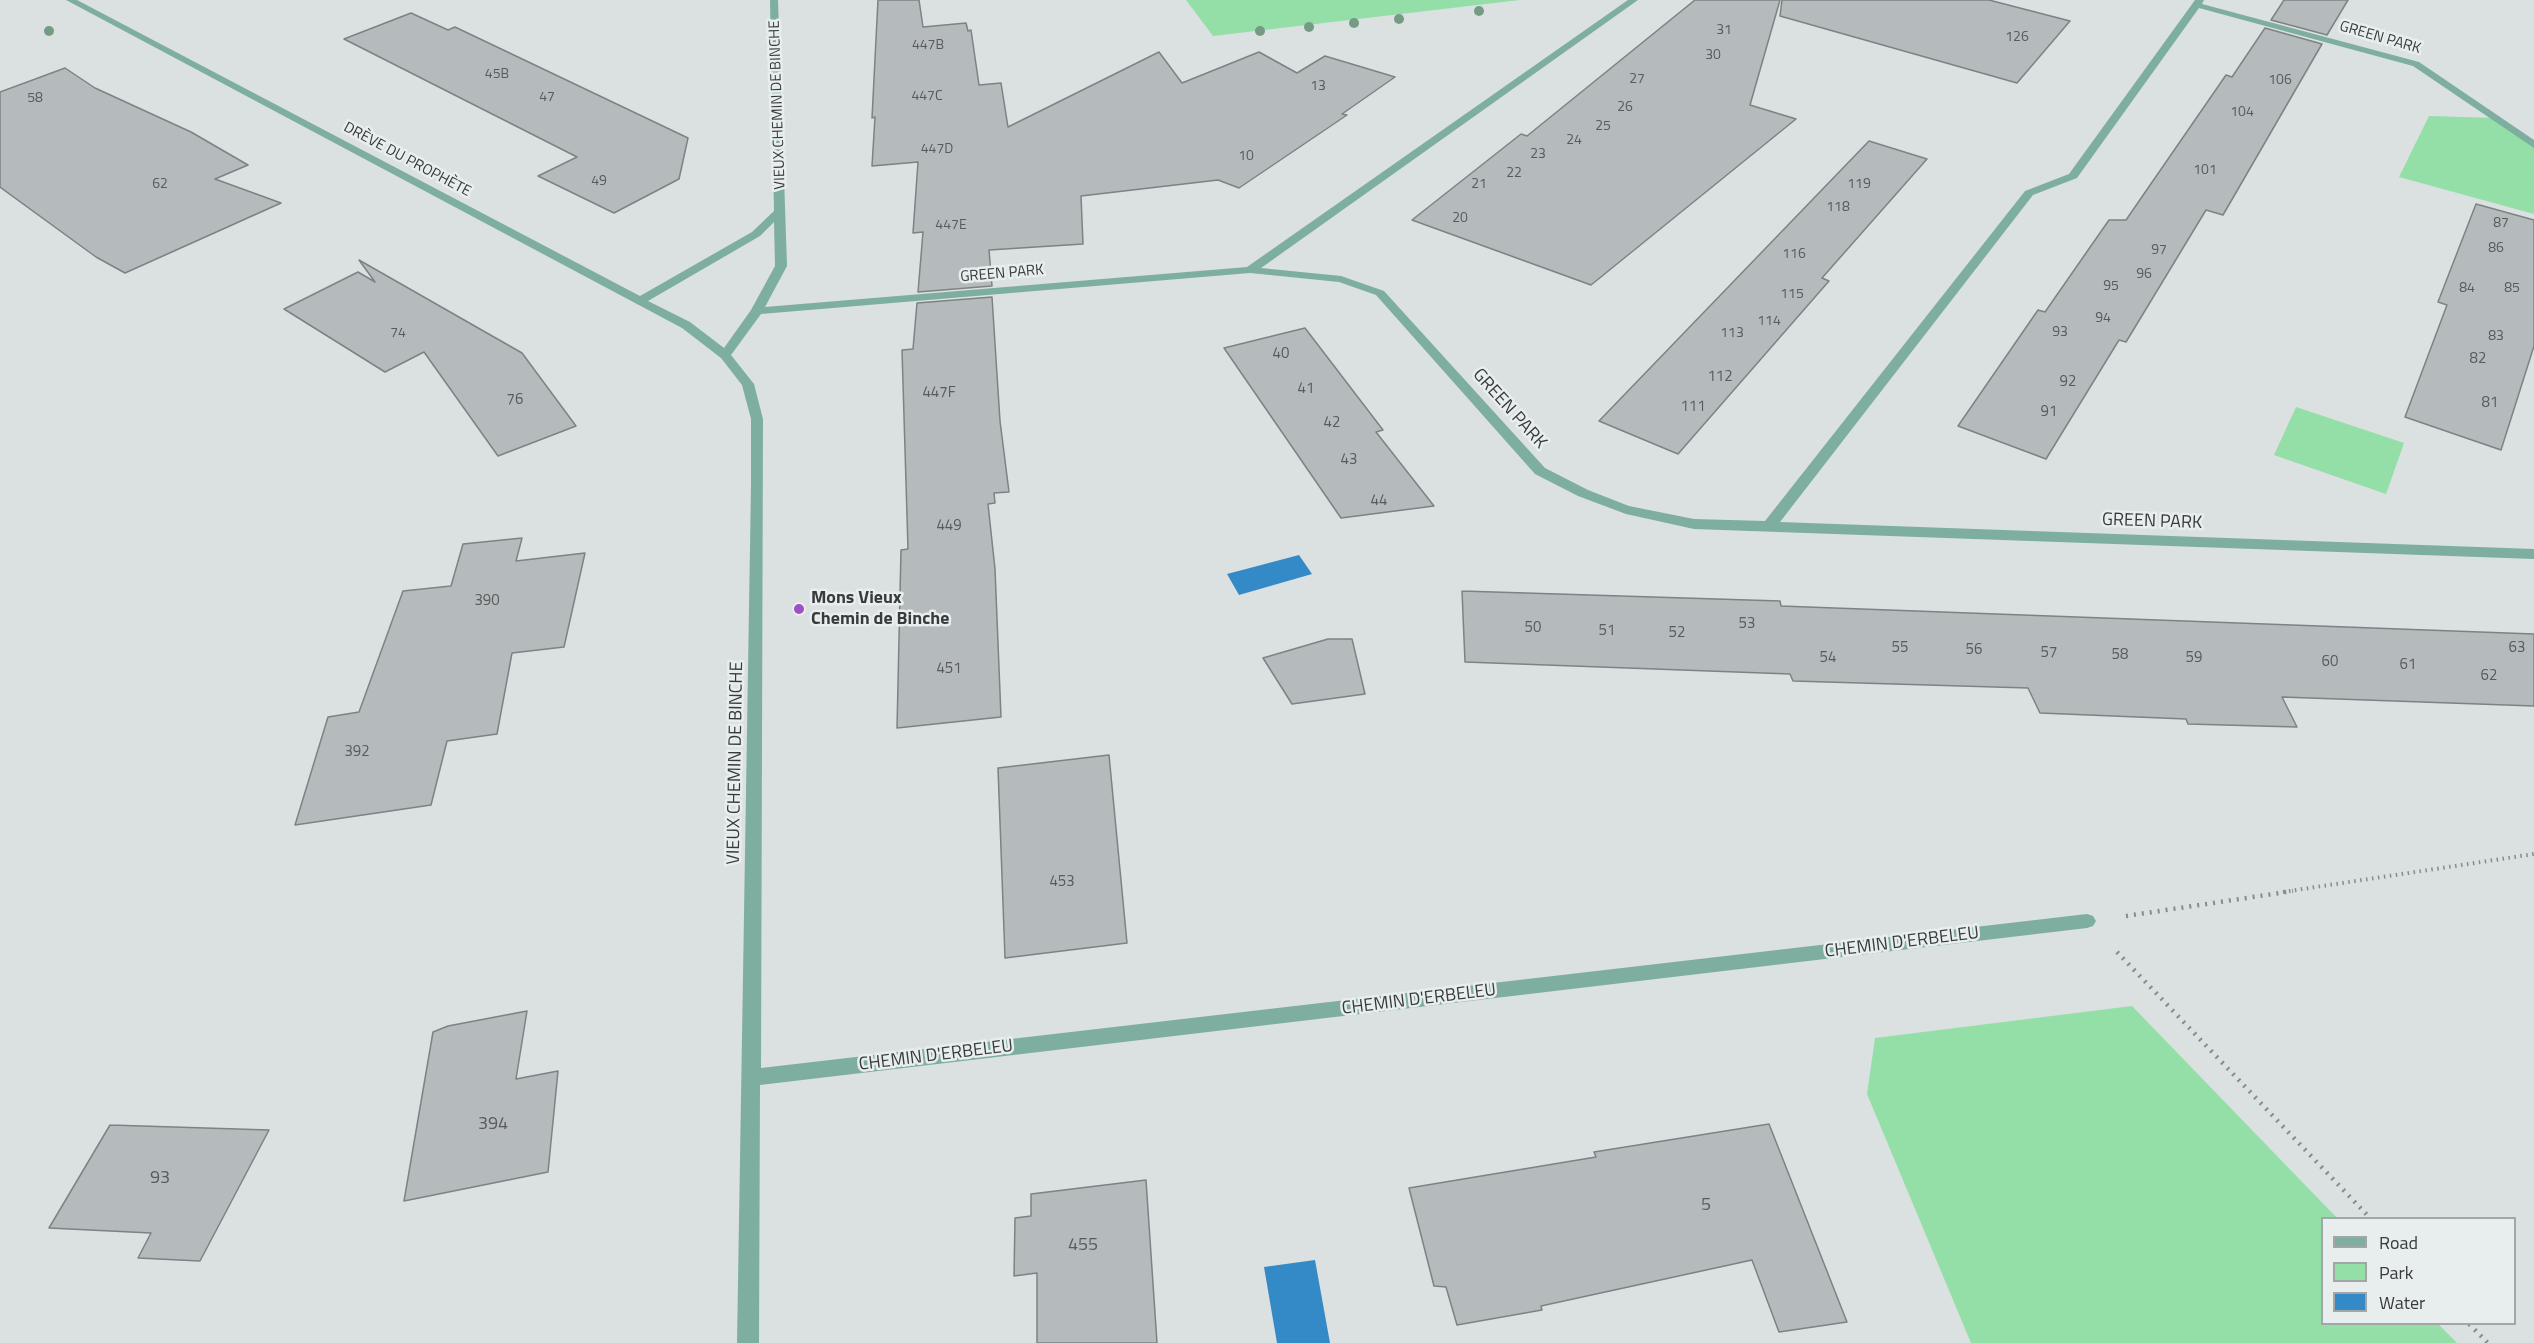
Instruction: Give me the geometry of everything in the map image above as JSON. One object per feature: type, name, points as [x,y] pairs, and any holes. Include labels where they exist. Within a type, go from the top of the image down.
[{"type":"street","name":"DRÈVE DU PROPHÈTE","points":[[70,0],[641,300],[686,325],[725,355]]},
{"type":"street","name":"VIEUX CHEMIN DE BINCHE","points":[[748,1343],[757,418],[748,384],[725,355],[758,311],[781,266],[774,0]]},
{"type":"street","points":[[1250,270],[1634,0]]},
{"type":"street","name":"GREEN PARK","points":[[1769,526],[2029,194],[2073,176],[2198,3],[2416,64],[2534,145]]},
{"type":"street","name":"VIEUX CHEMIN DE BINCHE","points":[[641,300],[756,234],[781,210]]},
{"type":"street","name":"GREEN PARK","points":[[758,311],[1250,270],[1341,279],[1380,292],[1540,471],[1583,493],[1626,510],[1694,524],[2534,554]]},
{"type":"street","name":"CHEMIN D'ERBELEU","points":[[751,1078],[2087,921]]},
{"type":"path","points":[[2087,921],[2534,854]]},
{"type":"path","points":[[2087,921],[2369,1217]]},
{"type":"path","points":[[2471,1325],[2487,1343]]},
{"type":"green space","points":[[1186,0],[1520,0],[1213,36]]},
{"type":"green space","points":[[2429,116],[2496,118],[2534,145],[2534,214],[2399,177]]},
{"type":"green space","points":[[2296,407],[2404,443],[2386,494],[2274,455]]},
{"type":"green space","points":[[2132,1006],[2336,1217],[2321,1217],[2321,1325],[2439,1325],[2457,1343],[1971,1343],[1867,1094],[1875,1038]]},
{"type":"water","points":[[1299,555],[1312,574],[1239,595],[1227,574]]},
{"type":"water","points":[[1315,1260],[1330,1343],[1277,1343],[1264,1267]]},
{"type":"building","points":[[878,0],[919,0],[923,27],[966,23],[968,31],[971,30],[979,85],[1001,83],[1008,127],[1159,52],[1182,83],[1259,52],[1297,73],[1325,56],[1395,77],[1342,114],[1347,115],[1239,188],[1218,180],[1081,196],[1083,244],[989,250],[992,286],[918,292],[923,232],[913,233],[918,162],[872,166]]},
{"type":"building","points":[[1695,0],[1780,0],[1750,105],[1796,119],[1591,285],[1412,220],[1521,134],[1527,136]]},
{"type":"building","points":[[1782,0],[1989,0],[2070,21],[2017,83],[1780,16]]},
{"type":"building","points":[[2284,0],[2348,0],[2327,35],[2271,20]]},
{"type":"building","points":[[411,13],[448,30],[455,27],[688,138],[679,179],[614,213],[538,176],[577,157],[344,39]]},
{"type":"building","points":[[2265,28],[2322,44],[2223,215],[2206,210],[2126,342],[2119,340],[2046,459],[1958,426],[2038,310],[2045,312],[2109,220],[2126,220],[2226,75],[2232,77]]},
{"type":"building","points":[[65,68],[95,88],[191,132],[248,165],[215,179],[281,203],[125,273],[96,257],[0,187],[0,92]]},
{"type":"building","points":[[1869,141],[1927,159],[1822,278],[1829,281],[1678,454],[1599,421]]},
{"type":"building","points":[[2476,204],[2534,220],[2534,346],[2501,450],[2405,417],[2447,305],[2438,302]]},
{"type":"building","points":[[359,260],[522,353],[576,426],[498,456],[424,352],[385,372],[284,309],[358,272],[375,282]]},
{"type":"building","points":[[992,297],[1000,421],[1009,492],[994,493],[995,503],[988,504],[995,569],[1001,717],[897,728],[901,550],[908,549],[902,350],[913,349],[917,303]]},
{"type":"building","points":[[1305,328],[1383,430],[1376,432],[1434,506],[1341,518],[1224,348]]},
{"type":"building","points":[[522,538],[516,561],[585,553],[564,647],[512,653],[497,734],[447,741],[431,805],[295,825],[328,717],[359,712],[403,591],[451,586],[463,544]]},
{"type":"building","points":[[1462,591],[1780,601],[1781,606],[2534,634],[2534,706],[2282,697],[2297,727],[2188,724],[2186,719],[2040,713],[2028,688],[1793,681],[1790,674],[1465,662]]},
{"type":"building","points":[[1328,639],[1352,639],[1365,694],[1292,704],[1263,658]]},
{"type":"building","points":[[1109,755],[1127,943],[1005,958],[998,768]]},
{"type":"building","points":[[527,1011],[516,1079],[558,1071],[548,1172],[404,1201],[433,1032],[448,1026]]},
{"type":"building","points":[[1769,1124],[1847,1322],[1779,1332],[1752,1260],[1541,1306],[1542,1310],[1457,1325],[1446,1287],[1434,1286],[1409,1188],[1596,1157],[1594,1152]]},
{"type":"building","points":[[110,1125],[269,1130],[200,1261],[138,1258],[151,1233],[49,1228]]},
{"type":"building","points":[[1146,1180],[1157,1343],[1037,1343],[1037,1273],[1014,1276],[1015,1218],[1031,1216],[1031,1194]]},
{"type":"place","name":"Mons Vieux Chemin de Binche","points":[[799,609]]}]
